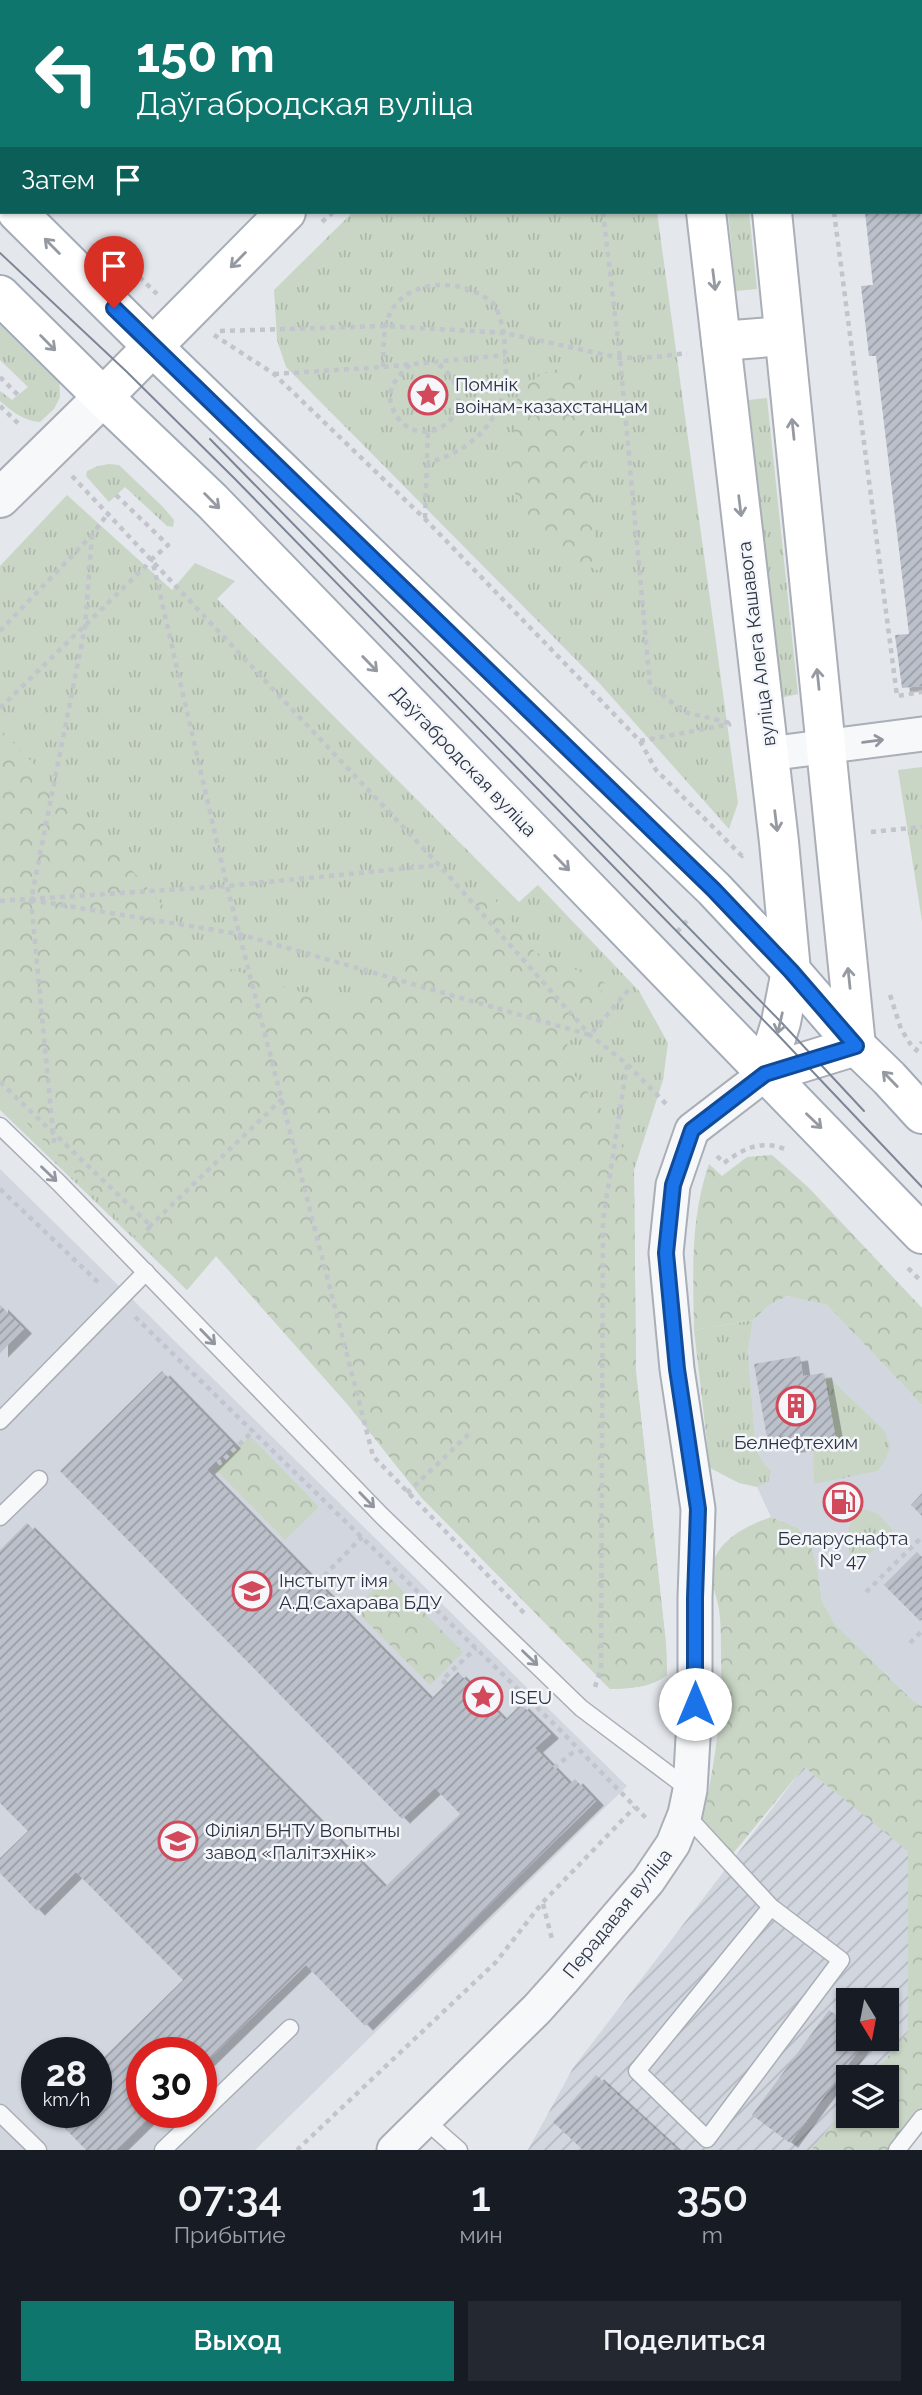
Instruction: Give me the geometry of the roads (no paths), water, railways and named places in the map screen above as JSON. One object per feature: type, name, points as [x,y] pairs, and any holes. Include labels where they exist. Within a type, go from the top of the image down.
[{"type":"main road","points":[[19,214],[704,880],[791,971],[856,1046],[902,1065],[922,1114]]},
{"type":"main road","points":[[103,397],[284,214]]},
{"type":"main road","name":"вуліца Алега Кашавога","points":[[706,214],[779,842],[791,971],[781,1022],[765,1074]]},
{"type":"main road","points":[[772,214],[856,1046]]},
{"type":"main road","name":"Даўгабродская вуліца","points":[[0,295],[212,501],[765,1074],[830,1137],[913,1249]]},
{"type":"main road","points":[[721,341],[784,335]]},
{"type":"main road","points":[[765,1074],[856,1046]]},
{"type":"street","points":[[0,498],[103,397]]},
{"type":"street","points":[[768,754],[922,734]]},
{"type":"street","points":[[683,1816],[695,1704],[698,1509],[677,1369],[667,1239],[673,1185],[692,1130],[765,1074]]},
{"type":"street","name":"Перадавая вуліца","points":[[394,2150],[537,2010],[648,1881],[683,1816]]},
{"type":"lane","points":[[0,1126],[59,1183],[382,1516],[581,1709],[771,1907],[841,1960],[707,2139],[637,2071],[771,1907]]},
{"type":"lane","points":[[0,1421],[146,1272]]},
{"type":"lane","points":[[0,1517],[39,1479]]},
{"type":"lane","points":[[163,2150],[290,2028]]},
{"type":"lane","points":[[0,2113],[38,2150]]},
{"type":"lane","points":[[897,2150],[922,2118]]},
{"type":"lane","points":[[425,2120],[459,2150]]},
{"type":"tram line","points":[[0,253],[127,372],[235,479],[778,1035],[922,1187]]},
{"type":"tram line","points":[[210,439],[781,1022],[864,1111]]},
{"type":"place","name":"Помнік воінам-казахстанцам","points":[[428,395]]},
{"type":"place","name":"Белнефтехим","points":[[796,1406]]},
{"type":"place","name":"Беларуснафта № 47","points":[[843,1502]]},
{"type":"place","name":"Інстытут імя А.Д.Сахарава БДУ","points":[[252,1591]]},
{"type":"place","name":"ISEU","points":[[483,1697]]},
{"type":"place","name":"Філіял БНТУ Вопытны завод «Палітэхнік»","points":[[178,1841]]}]
